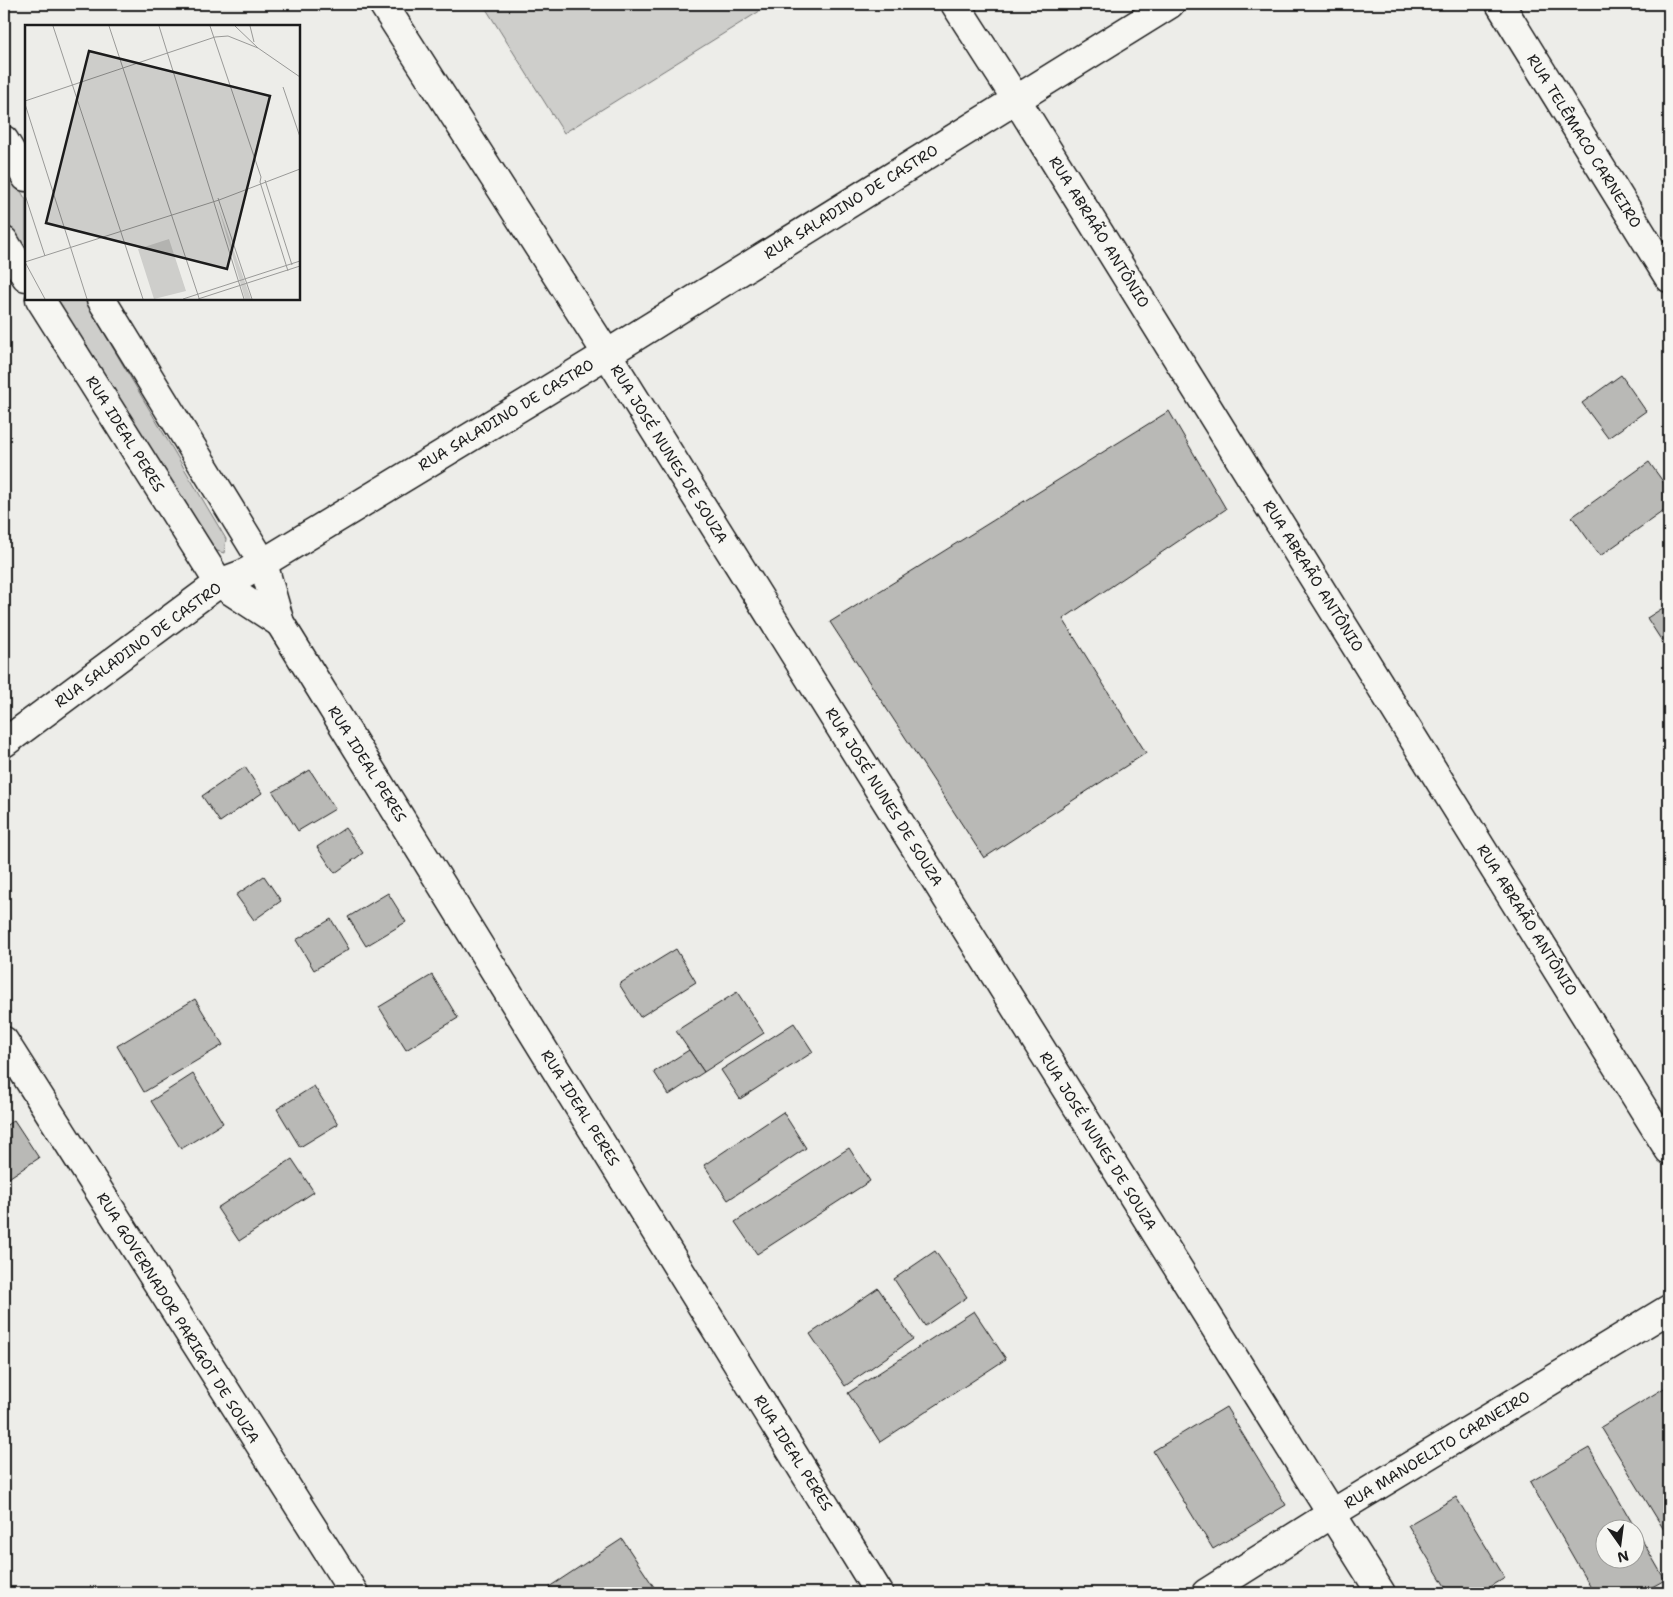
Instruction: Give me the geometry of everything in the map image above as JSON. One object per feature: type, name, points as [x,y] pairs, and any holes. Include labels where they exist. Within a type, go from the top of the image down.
[{"type":"street","name":"RUA JOSÉ NUNES DE SOUZA","points":[[383,4],[607,354],[1381,1593]]},
{"type":"street","name":"RUA ABRAÃO ANTÔNIO","points":[[955,4],[1016,99],[1669,1150]]},
{"type":"street","name":"RUA SALADINO DE CASTRO","points":[[4,743],[219,583],[243,574],[262,563],[607,354],[1170,4]]},
{"type":"street","name":"RUA TELÊMACO CARNEIRO","points":[[1500,4],[1669,278]]},
{"type":"street","points":[[4,140],[25,175]]},
{"type":"street","points":[[4,241],[25,275]]},
{"type":"street","name":"RUA IDEAL PERES","points":[[41,300],[219,583],[280,623]]},
{"type":"street","name":"RUA IDEAL PERES","points":[[102,300],[262,563],[280,623],[880,1593]]},
{"type":"street","name":"RUA GOVERNADOR PARIGOT DE SOUZA","points":[[4,1042],[354,1593]]},
{"type":"street","name":"RUA MANOELITO CARNEIRO","points":[[1206,1593],[1331,1514],[1669,1309]]},
{"type":"shaded area","points":[[483,4],[771,4],[564,133]]},
{"type":"shaded area","points":[[4,162],[25,198],[25,257],[4,224]]},
{"type":"shaded area","points":[[52,300],[85,300],[226,539],[224,553],[210,549]]},
{"type":"building","points":[[1621,375],[1646,411],[1608,438],[1582,403]]},
{"type":"building","points":[[1169,411],[1226,509],[1063,619],[1146,753],[984,858],[830,622]]},
{"type":"building","points":[[1649,462],[1669,490],[1669,507],[1600,556],[1572,517]]},
{"type":"building","points":[[1669,604],[1669,652],[1647,618]]},
{"type":"building","points":[[245,767],[262,793],[220,822],[202,796]]},
{"type":"building","points":[[310,770],[335,809],[298,831],[273,792]]},
{"type":"building","points":[[345,828],[363,853],[335,873],[317,847]]},
{"type":"building","points":[[264,876],[281,901],[254,920],[236,895]]},
{"type":"building","points":[[388,893],[406,922],[366,946],[348,917]]},
{"type":"building","points":[[331,919],[349,949],[314,970],[296,940]]},
{"type":"building","points":[[676,949],[696,982],[640,1017],[619,984]]},
{"type":"building","points":[[432,975],[458,1018],[406,1050],[379,1007]]},
{"type":"building","points":[[737,992],[764,1033],[704,1072],[676,1031]]},
{"type":"building","points":[[195,999],[223,1045],[144,1092],[117,1046]]},
{"type":"building","points":[[794,1023],[813,1052],[740,1099],[721,1070]]},
{"type":"building","points":[[689,1050],[704,1072],[669,1095],[654,1072]]},
{"type":"building","points":[[193,1074],[223,1123],[181,1149],[151,1101]]},
{"type":"building","points":[[314,1086],[338,1124],[300,1147],[277,1109]]},
{"type":"building","points":[[783,1112],[806,1148],[728,1200],[704,1165]]},
{"type":"building","points":[[14,1120],[39,1158],[4,1181],[4,1127]]},
{"type":"building","points":[[849,1148],[870,1181],[757,1254],[735,1222]]},
{"type":"building","points":[[292,1159],[314,1192],[239,1241],[217,1208]]},
{"type":"building","points":[[935,1251],[967,1297],[925,1326],[894,1279]]},
{"type":"building","points":[[878,1288],[913,1339],[845,1386],[810,1334]]},
{"type":"building","points":[[974,1311],[1006,1359],[880,1442],[848,1393]]},
{"type":"building","points":[[1669,1385],[1669,1538],[1601,1427]]},
{"type":"building","points":[[1226,1407],[1286,1505],[1213,1549],[1153,1451]]},
{"type":"building","points":[[1589,1448],[1630,1520],[1596,1520],[1596,1570],[1646,1570],[1646,1547],[1665,1580],[1641,1593],[1594,1593],[1530,1482]]},
{"type":"building","points":[[1456,1497],[1505,1578],[1480,1593],[1449,1593],[1408,1525]]},
{"type":"building","points":[[622,1539],[658,1593],[553,1593],[549,1587]]}]
